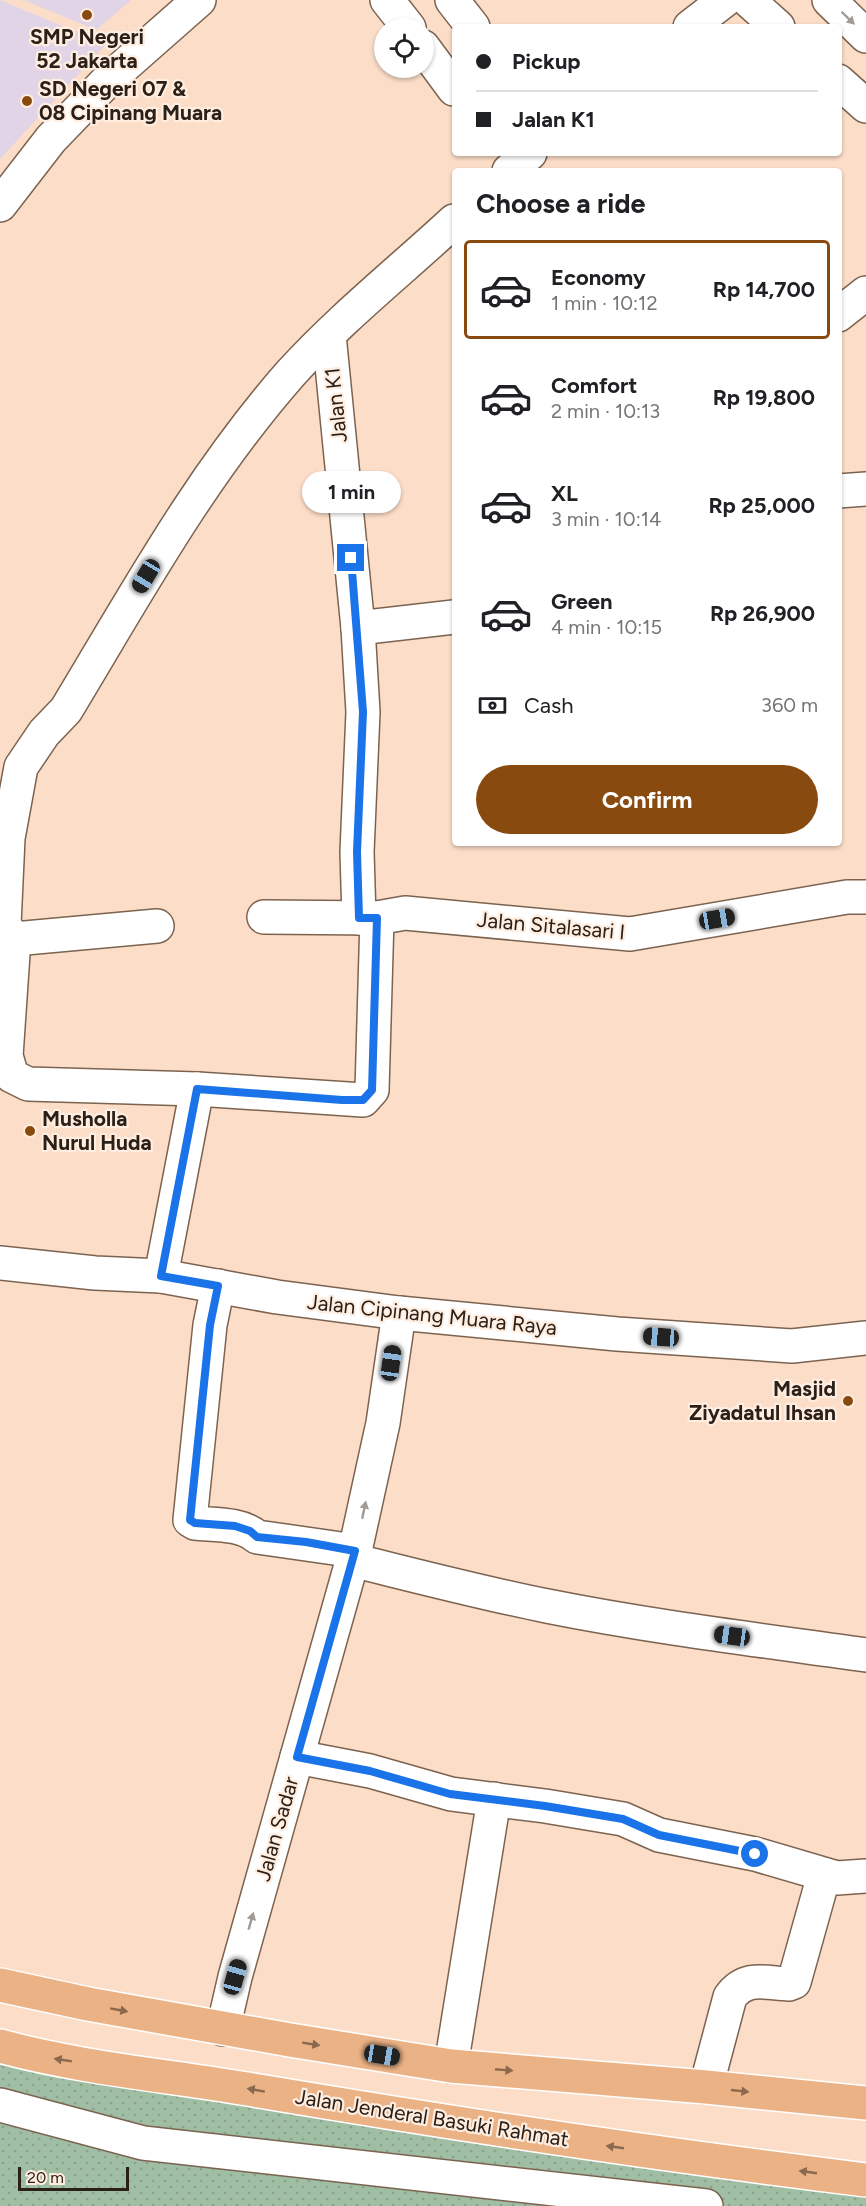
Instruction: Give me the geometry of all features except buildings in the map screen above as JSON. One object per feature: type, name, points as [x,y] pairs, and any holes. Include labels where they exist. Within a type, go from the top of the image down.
[{"type":"main road","points":[[0,1985],[223,2029],[451,2066],[866,2103]]},
{"type":"main road","name":"Jalan Jenderal Basuki Rahmat","points":[[0,2046],[36,2056],[210,2082],[413,2117],[866,2180]]},
{"type":"street","points":[[0,205],[51,139],[107,81],[199,0]]},
{"type":"street","points":[[387,0],[401,18]]},
{"type":"street","points":[[452,0],[471,24]]},
{"type":"street","points":[[694,24],[725,0]]},
{"type":"street","points":[[748,0],[775,24]]},
{"type":"street","points":[[830,0],[866,36]]},
{"type":"street","points":[[434,62],[452,86]]},
{"type":"street","points":[[842,85],[866,106]]},
{"type":"street","points":[[161,1276],[197,1089],[28,1084],[12,1076],[6,1056],[8,838],[21,767],[44,733],[66,710],[180,519],[231,447],[292,373],[329,334],[452,223]]},
{"type":"street","points":[[842,312],[866,293]]},
{"type":"street","name":"Jalan K1","points":[[197,1089],[363,1100],[372,1090],[368,918],[357,852],[363,712],[358,628],[329,334]]},
{"type":"street","points":[[842,490],[866,489]]},
{"type":"street","points":[[358,628],[452,617]]},
{"type":"street","name":"Jalan Sitalasari I","points":[[264,917],[368,918],[405,913],[630,934],[847,897],[866,897]]},
{"type":"street","points":[[6,930],[157,926]]},
{"type":"street","name":"Jalan Cipinang Muara Raya","points":[[0,1263],[95,1273],[161,1276],[278,1297],[399,1313],[617,1334],[792,1346],[866,1338]]},
{"type":"street","points":[[218,1286],[210,1325],[190,1520],[195,1523],[235,1526],[250,1531],[257,1537],[306,1542],[549,1606],[648,1624],[866,1655]]},
{"type":"street","name":"Jalan Sadar","points":[[223,2029],[235,1977],[353,1556],[382,1423],[399,1313]]},
{"type":"street","points":[[297,1757],[370,1771],[450,1794],[623,1819],[659,1835],[755,1854],[837,1878],[866,1876]]},
{"type":"street","points":[[451,2066],[494,1799]]},
{"type":"street","points":[[706,2087],[730,1997],[737,1987],[747,1982],[789,1984],[794,1982],[824,1875]]},
{"type":"street","points":[[0,2105],[143,2144],[706,2206]]},
{"type":"shaded area","name":"SD Negeri 07 & 08 Cipinang Muara","points":[[0,0],[106,44],[0,159]]},
{"type":"shaded area","name":"SMP Negeri 52 Jakarta","points":[[24,0],[131,0],[96,30]]},
{"type":"green space","points":[[0,2046],[866,2180],[866,2206],[0,2206]]},
{"type":"place","name":"SMP Negeri 52 Jakarta","points":[[87,15]]},
{"type":"place","name":"SD Negeri 07 & 08 Cipinang Muara","points":[[27,101]]},
{"type":"place","name":"Musholla Nurul Huda","points":[[30,1131]]},
{"type":"place","name":"Masjid Ziyadatul Ihsan","points":[[848,1401]]},
{"type":"route","points":[[351,558],[363,712],[357,852],[359,918],[377,918],[372,1090],[363,1100],[342,1100],[197,1089],[161,1276],[218,1286],[210,1325],[190,1520],[195,1523],[235,1526],[250,1531],[257,1537],[306,1542],[355,1551],[297,1757],[370,1771],[450,1794],[623,1819],[659,1835],[755,1854]]}]
